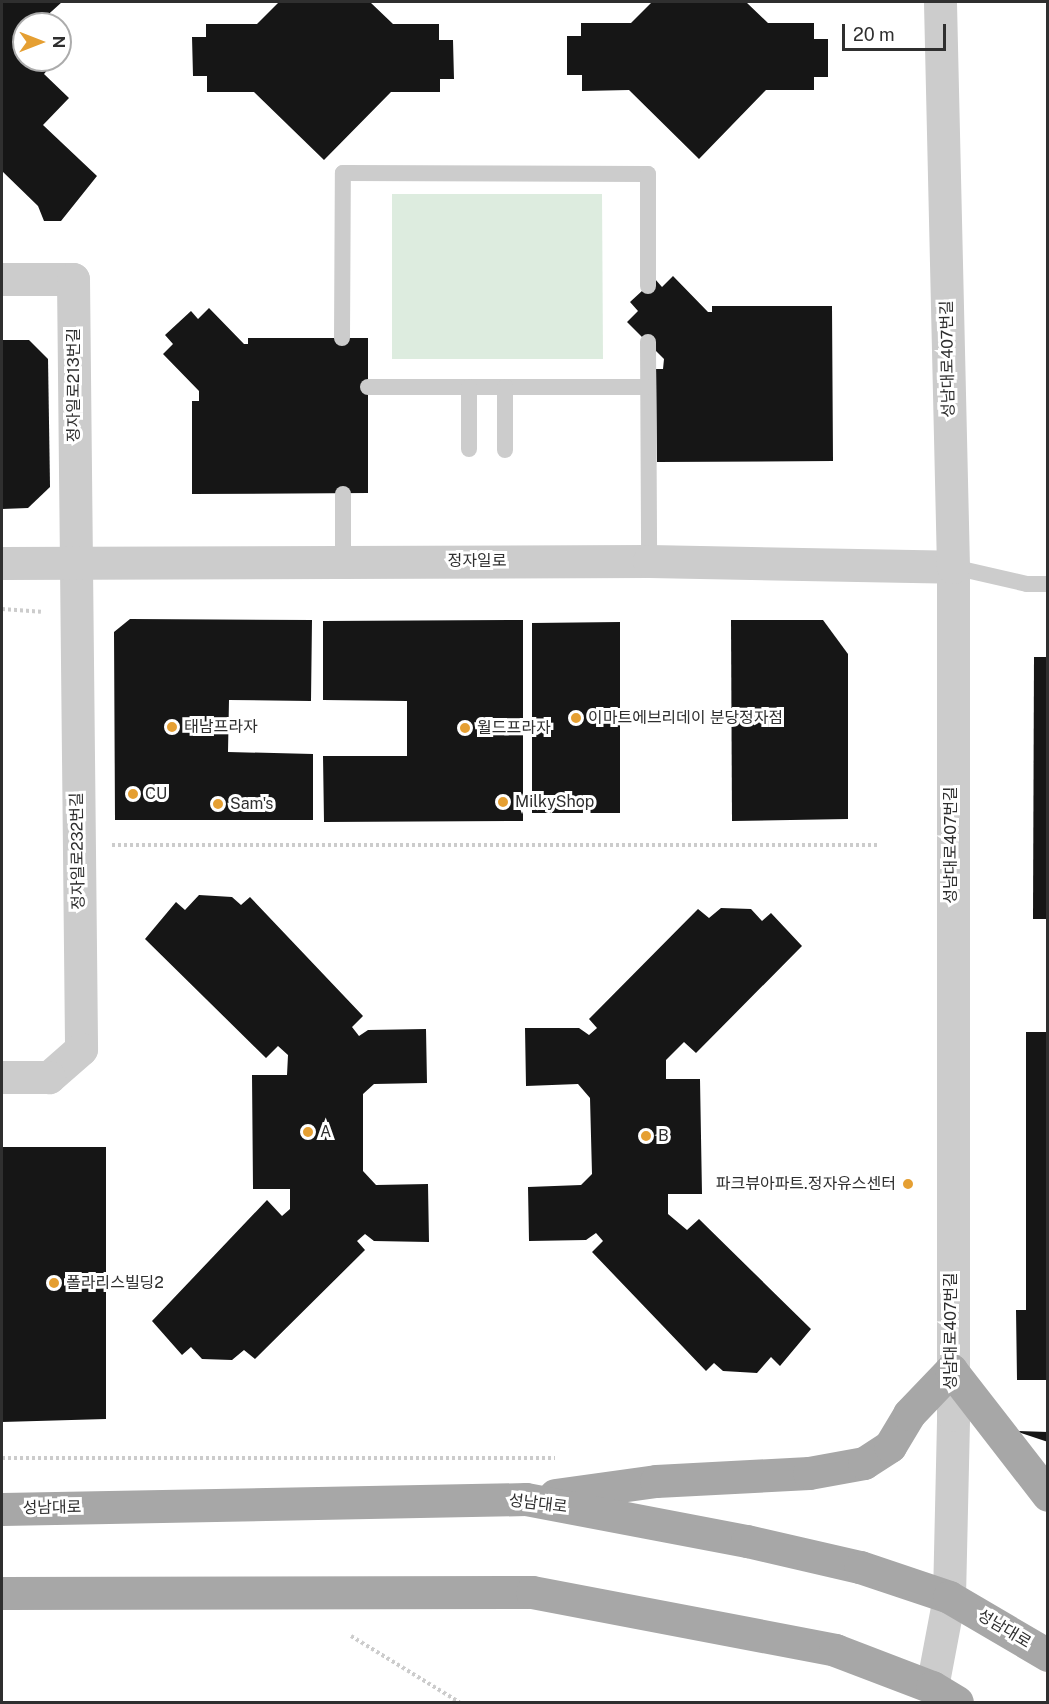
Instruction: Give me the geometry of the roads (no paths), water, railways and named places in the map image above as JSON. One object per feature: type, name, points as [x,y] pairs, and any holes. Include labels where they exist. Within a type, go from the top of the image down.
[{"type":"main road","points":[[526,1499],[656,1481],[809,1473],[864,1463],[890,1446],[909,1414],[951,1370],[1047,1496]]},
{"type":"main road","name":"성남대로","points":[[2,1509],[526,1499],[747,1540],[860,1567],[949,1597],[1047,1655]]},
{"type":"main road","points":[[2,1593],[532,1592],[834,1650],[945,1695]]},
{"type":"street","name":"성남대로407번길","points":[[940,2],[952,567],[951,1370],[949,1597],[945,1695]]},
{"type":"street","name":"정자일로213번길","points":[[2,279],[73,279],[74,563]]},
{"type":"street","name":"정자일로","points":[[2,563],[649,561],[952,567]]},
{"type":"street","name":"정자일로232번길","points":[[2,1077],[49,1077],[81,1049],[74,563]]},
{"type":"lane","points":[[342,338],[343,173],[648,174],[648,286]]},
{"type":"lane","points":[[648,342],[649,561]]},
{"type":"lane","points":[[368,387],[648,387]]},
{"type":"lane","points":[[470,387],[470,449]]},
{"type":"lane","points":[[505,387],[505,450]]},
{"type":"lane","points":[[343,494],[343,561]]},
{"type":"lane","points":[[952,567],[1027,584],[1047,584]]},
{"type":"place","name":"이마트에브리데이 분당정자점","points":[[576,718]]},
{"type":"place","name":"태남프라자","points":[[172,727]]},
{"type":"place","name":"월드프라자","points":[[465,728]]},
{"type":"place","name":"CU","points":[[133,794]]},
{"type":"place","name":"MilkyShop","points":[[503,802]]},
{"type":"place","name":"Sam's","points":[[218,804]]},
{"type":"place","name":"A","points":[[308,1132]]},
{"type":"place","name":"B","points":[[646,1136]]},
{"type":"place","name":"파크뷰아파트.정자유스센터","points":[[908,1184]]},
{"type":"place","name":"폴라리스빌딩2","points":[[54,1283]]}]
